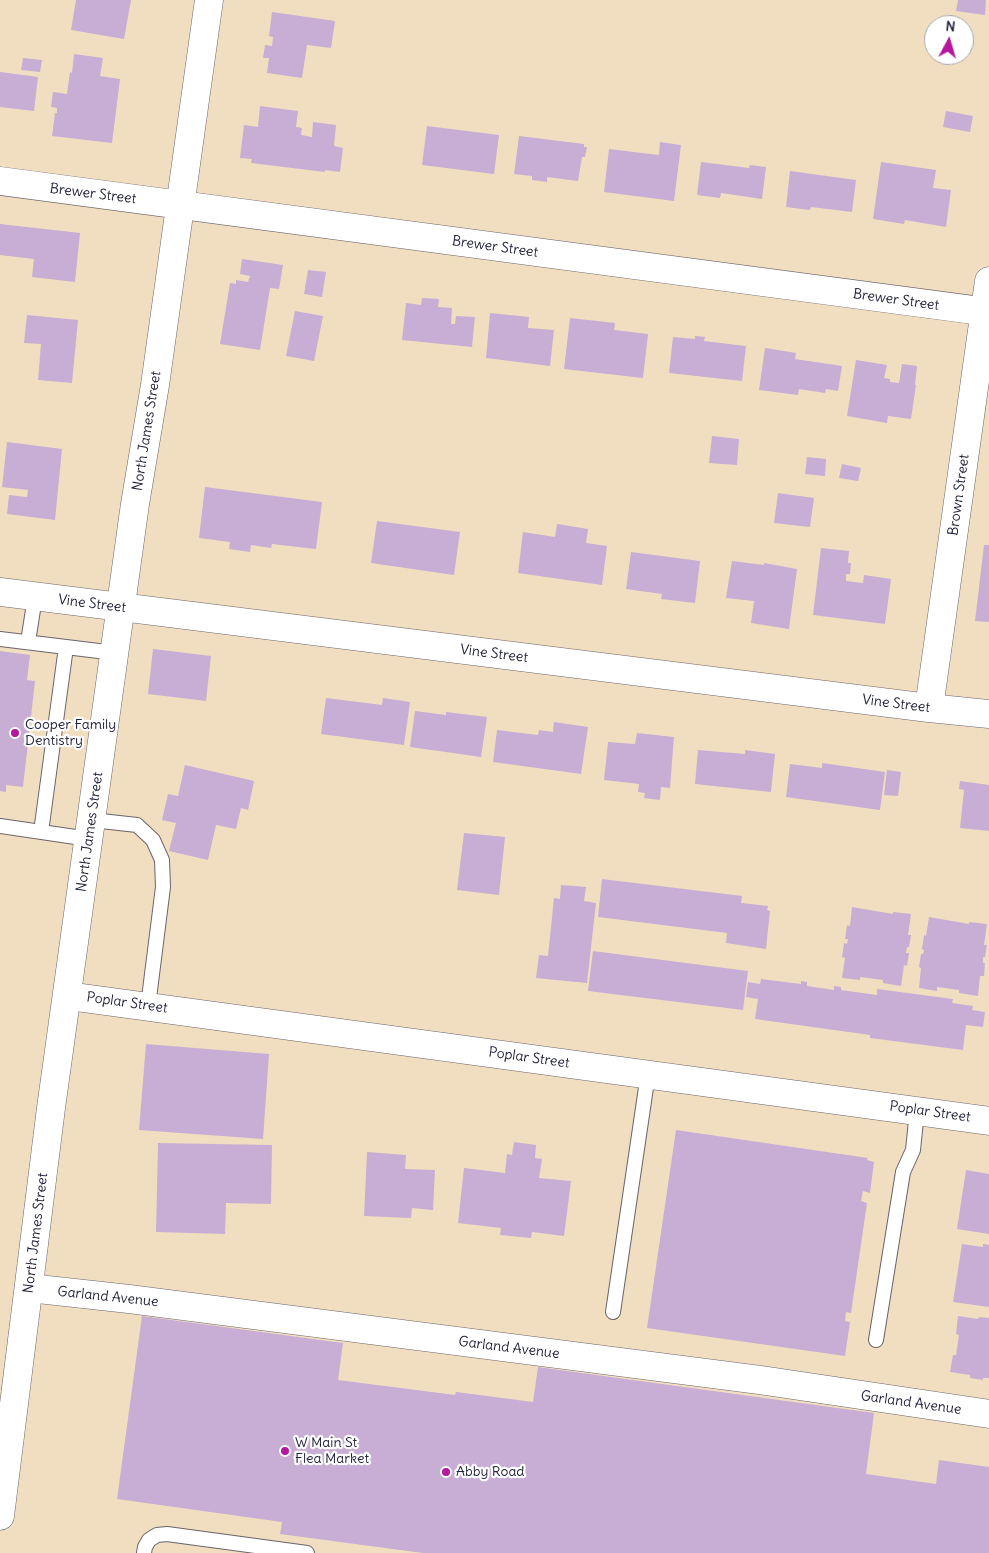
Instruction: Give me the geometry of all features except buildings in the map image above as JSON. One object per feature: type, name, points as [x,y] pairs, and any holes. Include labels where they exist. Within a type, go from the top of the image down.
[{"type":"street","name":"North James Street","points":[[0,1516],[51,1108],[139,476],[155,384],[209,0]]},
{"type":"street","name":"Brewer Street","points":[[0,182],[987,312]]},
{"type":"street","name":"Brown Street","points":[[929,708],[987,312],[989,281]]},
{"type":"street","name":"Vine Street","points":[[0,592],[989,714]]},
{"type":"street","name":"Poplar Street","points":[[68,996],[989,1121]]},
{"type":"street","name":"Garland Avenue","points":[[29,1288],[129,1299],[760,1380],[989,1414]]},
{"type":"lane","points":[[28,642],[35,596]]},
{"type":"lane","points":[[0,639],[115,653]]},
{"type":"lane","points":[[41,832],[66,647]]},
{"type":"lane","points":[[0,826],[41,832],[91,830],[137,825],[153,840],[162,860],[163,887],[148,1006]]},
{"type":"lane","points":[[613,1312],[648,1074]]},
{"type":"lane","points":[[876,1340],[904,1172],[913,1150],[917,1111]]},
{"type":"lane","points":[[144,1553],[149,1540],[157,1535],[167,1534],[307,1553]]},
{"type":"place","name":"Cooper Family Dentistry","points":[[15,733]]},
{"type":"place","name":"W Main St Flea Market","points":[[285,1451]]},
{"type":"place","name":"Abby Road","points":[[446,1472]]}]
